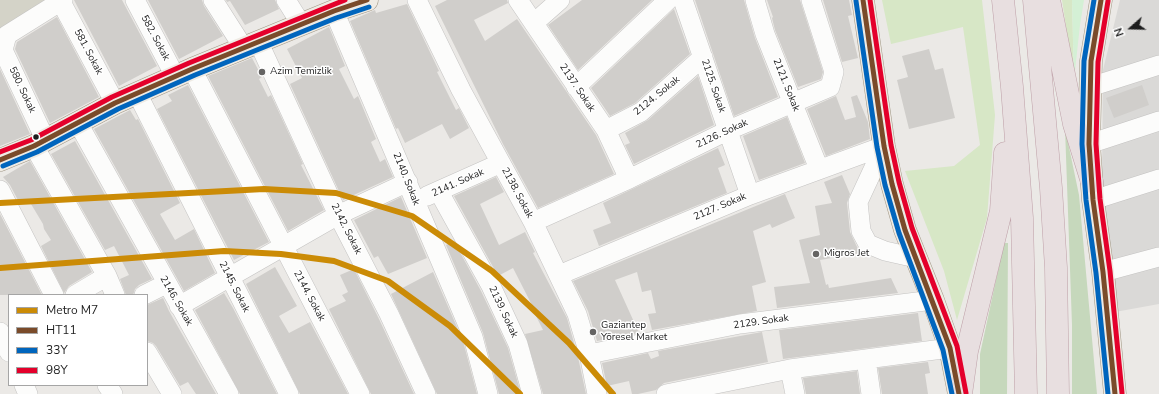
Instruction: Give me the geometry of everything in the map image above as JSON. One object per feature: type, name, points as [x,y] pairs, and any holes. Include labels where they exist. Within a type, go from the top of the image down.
[{"type":"highway","points":[[1003,0],[1012,87],[1024,272],[1026,394]]},
{"type":"highway","points":[[1034,0],[1051,188],[1056,283],[1058,394]]},
{"type":"highway","points":[[1049,0],[1074,124],[1093,191]]},
{"type":"highway","points":[[960,394],[967,351],[1001,211],[1005,144],[1012,87]]},
{"type":"main road","points":[[0,160],[78,123],[115,103],[184,72],[250,44],[334,11],[367,0]]},
{"type":"main road","points":[[863,0],[884,146],[905,230],[933,300],[950,348],[960,394]]},
{"type":"main road","points":[[1101,0],[1091,61],[1089,144],[1115,394]]},
{"type":"street","name":"582. Sokak","points":[[135,0],[184,72]]},
{"type":"street","name":"2142. Sokak","points":[[213,0],[250,44],[389,314],[426,394]]},
{"type":"street","points":[[286,0],[301,24]]},
{"type":"street","name":"2138. Sokak","points":[[417,0],[461,90],[533,222],[577,314],[589,354],[597,394]]},
{"type":"street","name":"2137. Sokak","points":[[518,0],[606,130],[629,179]]},
{"type":"street","points":[[534,24],[560,0]]},
{"type":"street","points":[[576,87],[668,0]]},
{"type":"street","name":"2125. Sokak","points":[[683,0],[704,57],[750,195]]},
{"type":"street","name":"2121. Sokak","points":[[755,0],[766,34],[819,169]]},
{"type":"street","name":"2126. Sokak","points":[[533,222],[629,179],[729,130],[830,87],[834,72],[811,0]]},
{"type":"street","name":"581. Sokak","points":[[62,1],[115,103]]},
{"type":"street","name":"580. Sokak","points":[[62,1],[7,36],[3,50],[39,142],[107,276],[115,294]]},
{"type":"street","name":"2140. Sokak","points":[[334,11],[408,182],[414,201],[474,337],[488,394]]},
{"type":"street","name":"2124. Sokak","points":[[606,130],[640,112],[704,57]]},
{"type":"street","points":[[1090,87],[1159,65]]},
{"type":"street","name":"2144. Sokak","points":[[184,72],[283,246],[360,394]]},
{"type":"street","name":"2145. Sokak","points":[[136,93],[289,394]]},
{"type":"street","points":[[1089,144],[1159,121]]},
{"type":"street","name":"2146. Sokak","points":[[78,123],[166,284],[229,394]]},
{"type":"street","points":[[884,146],[858,202],[861,232],[868,244],[885,251],[916,258]]},
{"type":"street","name":"2127. Sokak","points":[[559,275],[750,195],[884,146]]},
{"type":"street","name":"2141. Sokak","points":[[414,201],[440,192],[501,163]]},
{"type":"street","points":[[1093,191],[1159,179]]},
{"type":"street","points":[[179,306],[338,214],[408,182]]},
{"type":"street","points":[[0,190],[53,294]]},
{"type":"street","name":"2139. Sokak","points":[[440,192],[491,286],[515,336],[532,394]]},
{"type":"street","points":[[1103,272],[1159,258]]},
{"type":"street","points":[[77,294],[107,276]]},
{"type":"street","points":[[146,294],[166,284]]},
{"type":"street","name":"2129. Sokak","points":[[589,354],[740,324],[933,300]]},
{"type":"street","points":[[0,332],[8,350]]},
{"type":"street","points":[[666,394],[716,389],[790,369],[950,348]]},
{"type":"street","points":[[148,354],[172,394]]},
{"type":"street","points":[[866,359],[871,394]]},
{"type":"street","points":[[790,369],[795,394]]},
{"type":"shaded area","points":[[0,0],[54,0],[0,34]]},
{"type":"shaded area","points":[[1120,0],[1159,0],[1159,304],[1115,312],[1102,180],[1103,70]]},
{"type":"green space","points":[[882,0],[982,0],[995,115],[987,218],[957,320],[944,271],[905,171],[954,166],[980,145],[963,27],[891,44]]},
{"type":"green space","points":[[1062,0],[1072,0],[1074,80]]},
{"type":"green space","points":[[1072,0],[1084,0],[1074,80]]},
{"type":"green space","points":[[1065,128],[1079,195],[1097,394],[1072,394],[1072,325]]},
{"type":"green space","points":[[1004,243],[1008,243],[1007,394],[980,394],[980,354]]},
{"type":"building","points":[[74,0],[122,0],[157,66],[119,86]]},
{"type":"building","points":[[148,0],[202,0],[204,6],[223,36],[179,59]]},
{"type":"building","points":[[226,0],[275,0],[279,9],[245,25],[230,1],[227,2]]},
{"type":"building","points":[[447,0],[507,0],[508,3],[474,20],[485,41],[517,19],[596,135],[614,174],[538,208],[503,144],[435,6]]},
{"type":"building","points":[[582,0],[652,0],[578,70],[548,25]]},
{"type":"building","points":[[695,0],[744,0],[755,38],[778,97],[734,116]]},
{"type":"building","points":[[767,0],[800,0],[823,72],[821,79],[798,87],[775,30],[773,17]]},
{"type":"building","points":[[823,0],[849,0],[852,15],[848,16],[858,58],[842,62]]},
{"type":"building","points":[[407,4],[439,71],[437,72],[456,110],[459,108],[469,128],[450,139],[442,124],[405,143],[398,128],[396,129],[350,21],[375,10],[376,13]]},
{"type":"building","points":[[674,9],[690,54],[635,103],[610,116],[591,88]]},
{"type":"building","points":[[57,17],[99,97],[50,123],[15,49],[17,42]]},
{"type":"building","points":[[329,27],[345,66],[339,69],[354,99],[358,96],[376,139],[371,142],[380,162],[385,159],[393,177],[343,200],[290,84],[302,78],[287,49]]},
{"type":"building","points":[[929,49],[935,70],[943,68],[955,118],[909,129],[897,80],[908,77],[902,56]]},
{"type":"building","points":[[252,58],[262,77],[259,79],[268,97],[271,95],[303,164],[301,165],[324,210],[288,231],[208,76]]},
{"type":"building","points":[[0,69],[30,134],[0,146]]},
{"type":"building","points":[[698,76],[714,125],[634,164],[625,145],[630,143],[625,133],[648,120]]},
{"type":"building","points":[[188,85],[269,242],[234,260],[157,109],[172,101],[168,95]]},
{"type":"building","points":[[1142,85],[1149,105],[1114,118],[1106,98]]},
{"type":"building","points":[[857,95],[868,122],[870,139],[826,156],[807,109],[836,96],[845,120],[856,117],[851,97]]},
{"type":"building","points":[[130,110],[136,120],[138,119],[180,203],[160,214],[175,240],[194,229],[215,273],[184,291],[94,129]]},
{"type":"building","points":[[787,117],[805,163],[759,180],[743,136]]},
{"type":"building","points":[[75,141],[152,279],[139,285],[135,289],[133,294],[126,294],[120,279],[129,275],[114,246],[105,250],[51,154]]},
{"type":"building","points":[[718,148],[725,165],[718,168],[727,193],[599,246],[593,230],[611,223],[603,203]]},
{"type":"building","points":[[30,161],[92,272],[69,286],[64,293],[41,246],[51,240],[44,229],[43,224],[28,199],[20,204],[10,185],[3,177]]},
{"type":"building","points":[[842,175],[850,194],[847,203],[850,232],[858,249],[862,253],[820,260],[826,285],[828,284],[829,288],[891,278],[898,293],[777,308],[774,287],[810,283],[799,240],[820,235],[815,206],[832,203],[824,182]]},
{"type":"building","points":[[496,177],[504,192],[480,204],[499,245],[525,232],[535,252],[533,253],[567,318],[578,357],[586,394],[543,394],[525,334],[543,330],[535,314],[536,313],[513,268],[498,276],[454,196]]},
{"type":"building","points":[[785,194],[795,218],[772,228],[770,224],[753,231],[766,282],[752,286],[757,311],[652,330],[648,314],[656,313],[651,290],[642,292],[637,272],[615,280],[639,333],[597,341],[588,311],[573,281]]},
{"type":"building","points":[[401,197],[427,258],[388,274],[378,256],[374,258],[354,220]]},
{"type":"building","points":[[0,214],[41,294],[0,295]]},
{"type":"building","points":[[454,241],[481,291],[508,348],[521,394],[499,394],[483,333],[446,245]]},
{"type":"building","points":[[275,267],[297,306],[279,316],[289,333],[310,322],[348,394],[300,394],[246,284]]},
{"type":"building","points":[[354,269],[414,394],[371,394],[329,309],[346,301],[342,295],[348,292],[340,275]]},
{"type":"building","points":[[433,272],[463,341],[477,394],[437,394],[391,294]]},
{"type":"building","points":[[224,293],[277,394],[240,394],[195,310]]},
{"type":"building","points":[[163,298],[216,394],[196,394],[188,382],[180,386],[156,346],[148,341],[148,305]]},
{"type":"building","points":[[918,313],[922,341],[783,359],[779,330]]},
{"type":"building","points":[[762,332],[768,362],[664,383],[656,390],[638,394],[632,394],[629,381],[607,386],[602,363],[648,353],[651,359],[659,356],[658,351]]},
{"type":"building","points":[[928,362],[930,373],[925,374],[928,394],[882,394],[878,368]]},
{"type":"building","points":[[857,371],[860,394],[806,394],[803,378]]},
{"type":"metro line","name":"M7","points":[[0,203],[264,189],[336,193],[412,216],[492,271],[569,343],[613,394]]},
{"type":"metro line","name":"M7","points":[[0,268],[224,251],[281,254],[334,261],[388,281],[450,326],[520,394]]},
{"type":"transit line","name":"98Y","points":[[0,152],[31,140],[112,97],[189,63],[345,0]]},
{"type":"transit line","name":"HT11","points":[[0,160],[34,146],[115,103],[192,69],[334,11],[367,0]]},
{"type":"transit line","name":"HT11","points":[[863,0],[884,146],[892,184],[905,230],[950,348],[959,394]]},
{"type":"transit line","name":"98Y","points":[[870,0],[891,145],[899,182],[912,228],[957,346],[966,393]]},
{"type":"transit line","name":"33Y","points":[[1094,0],[1084,61],[1082,144],[1086,200],[1096,273],[1108,394]]},
{"type":"transit line","name":"HT11","points":[[1101,0],[1091,61],[1089,144],[1093,200],[1103,272],[1115,394]]},
{"type":"transit line","name":"33Y","points":[[856,1],[877,147],[885,185],[899,233],[943,350],[952,394]]},
{"type":"transit line","name":"98Y","points":[[1108,1],[1098,62],[1096,144],[1100,199],[1110,271],[1122,393]]},
{"type":"transit line","name":"33Y","points":[[3,166],[37,152],[118,109],[195,75],[336,18],[369,7]]},
{"type":"place","name":"Azim Temizlik","points":[[262,72]]},
{"type":"place","name":"Migros Jet","points":[[816,254]]},
{"type":"place","name":"Gaziantep Yöresel Market","points":[[593,332]]}]
